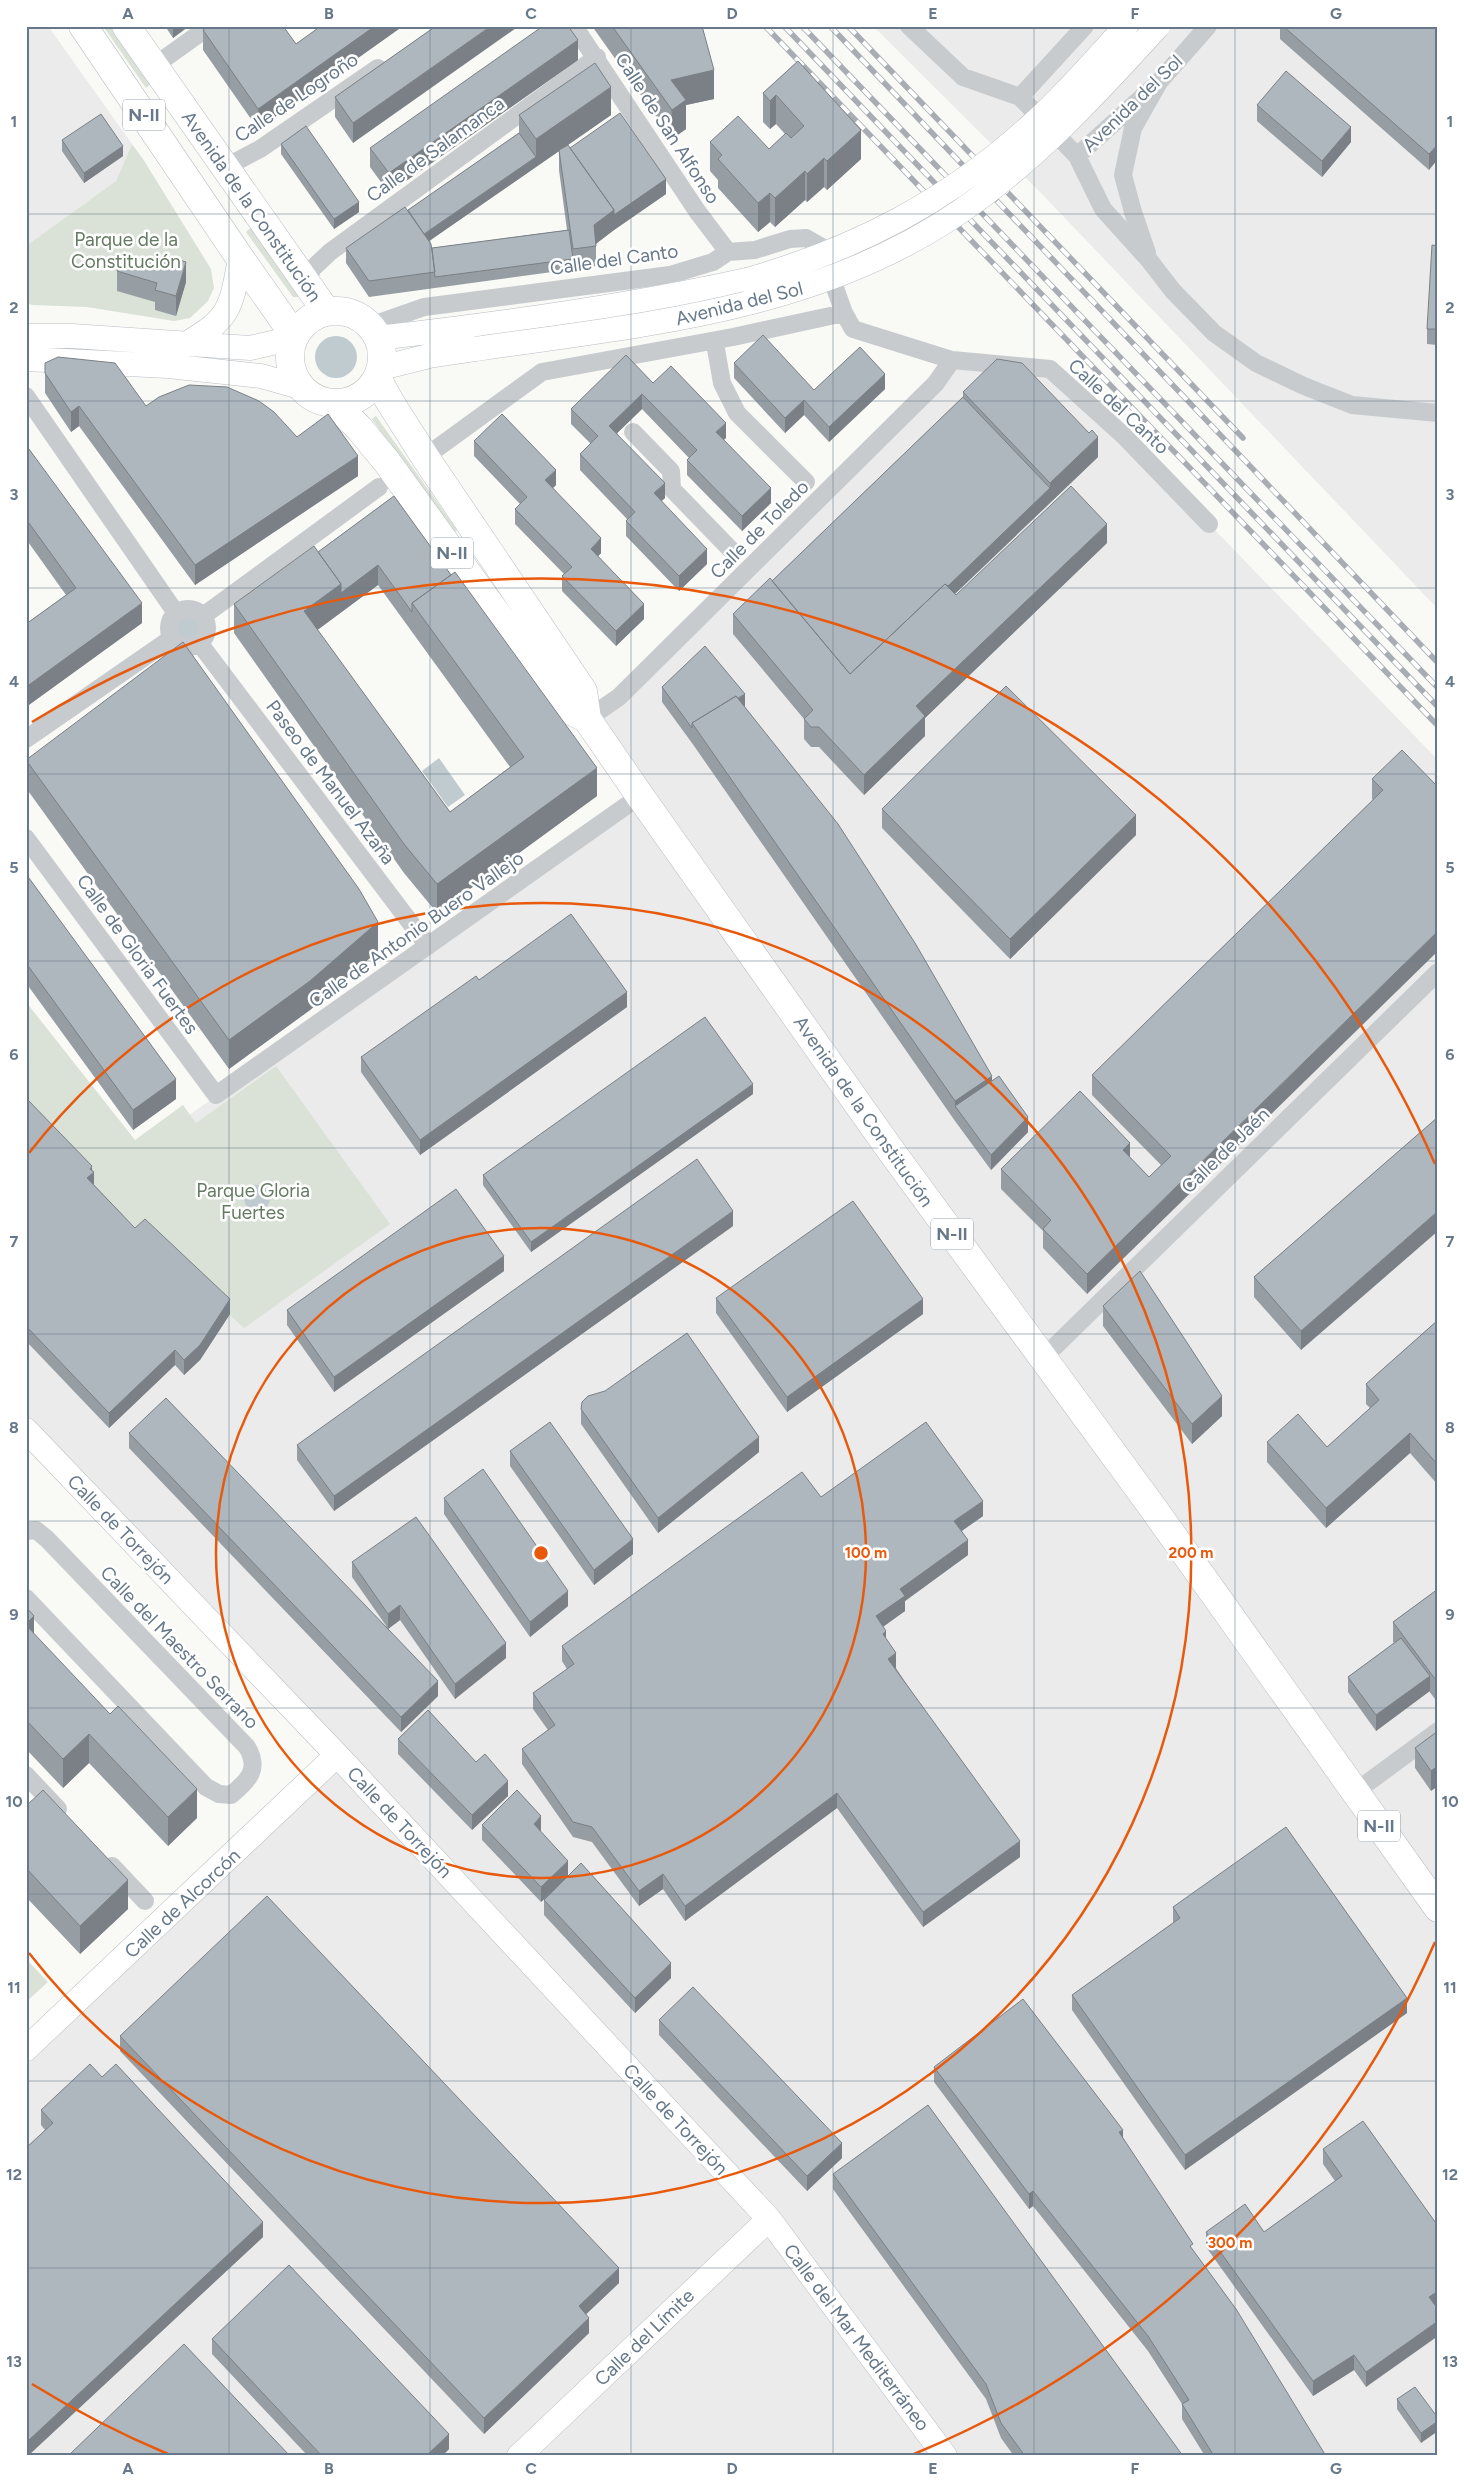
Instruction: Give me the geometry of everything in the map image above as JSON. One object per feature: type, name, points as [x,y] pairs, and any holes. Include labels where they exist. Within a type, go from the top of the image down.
[{"type":"main road","name":"Avenida de la Constitución","points":[[83,26],[294,336]]},
{"type":"main road","name":"Avenida de la Constitución","points":[[126,26],[326,311]]},
{"type":"main road","name":"Avenida del Sol","points":[[379,373],[429,356],[474,337],[747,280],[797,266],[900,221],[944,194],[993,159],[1038,120],[1126,26]]},
{"type":"main road","name":"Avenida del Sol","points":[[374,332],[474,337],[693,317],[754,303],[855,269],[912,241],[958,213],[1008,175],[1083,108],[1158,26]]},
{"type":"main road","points":[[184,345],[210,330],[224,316],[232,299],[240,258]]},
{"type":"main road","points":[[300,387],[290,363],[290,349],[294,336],[312,317],[326,311],[355,314],[374,332]]},
{"type":"main road","name":"N-II","points":[[374,332],[382,353],[379,373]]},
{"type":"main road","points":[[26,336],[72,336],[250,348],[294,336]]},
{"type":"main road","points":[[26,359],[168,366],[261,376],[300,387]]},
{"type":"main road","name":"Avenida de la Constitución","points":[[379,373],[390,402],[425,457],[583,691],[587,719],[1042,1359],[1153,1508],[1355,1792]]},
{"type":"main road","points":[[334,404],[349,402],[366,393],[379,373]]},
{"type":"main road","name":"N-II","points":[[300,387],[318,400],[334,404]]},
{"type":"main road","name":"Avenida de la Constitución","points":[[334,404],[359,428],[387,462],[564,707],[587,719]]},
{"type":"main road","name":"Calle de Torrejón","points":[[26,1430],[337,1755],[769,2219]]},
{"type":"main road","name":"Calle de Alcorcón","points":[[26,2049],[337,1755]]},
{"type":"main road","name":"N-II","points":[[1355,1792],[1438,1908]]},
{"type":"main road","name":"Calle del Límite","points":[[519,2456],[769,2219]]},
{"type":"main road","name":"Calle del Mar Mediterráneo","points":[[769,2219],[945,2456]]},
{"type":"street","points":[[154,66],[210,26]]},
{"type":"street","name":"Calle de San Alfonso","points":[[574,26],[697,211],[728,252]]},
{"type":"street","points":[[909,26],[964,76],[1020,97],[1085,26]]},
{"type":"street","name":"Avenida del Sol","points":[[1020,97],[1077,156],[1158,82],[1208,26]]},
{"type":"street","name":"Calle de Salamanca","points":[[306,283],[313,268],[330,252],[596,57]]},
{"type":"street","name":"Calle de Logroño","points":[[226,167],[260,149],[389,60]]},
{"type":"street","points":[[1150,260],[1133,212],[1123,175],[1133,128],[1158,82]]},
{"type":"street","points":[[1077,156],[1103,209],[1150,260],[1173,291],[1214,333],[1256,363],[1304,386],[1352,405],[1438,413]]},
{"type":"street","name":"Calle del Canto","points":[[374,332],[424,307],[670,275],[713,262],[728,252],[755,250],[790,239],[806,238],[820,246],[844,313],[853,329],[952,360],[1050,370],[1123,435],[1209,524]]},
{"type":"street","points":[[425,457],[542,372],[733,337],[844,313]]},
{"type":"street","points":[[716,349],[722,384],[737,413],[806,482]]},
{"type":"street","name":"Calle de Toledo","points":[[587,719],[619,696],[707,611],[936,383],[952,360]]},
{"type":"street","points":[[26,396],[176,613]]},
{"type":"street","points":[[633,432],[671,471],[672,489],[732,551]]},
{"type":"street","points":[[203,616],[379,488]]},
{"type":"street","points":[[182,610],[193,610],[203,616],[206,621],[206,633],[200,644],[194,647],[181,647],[169,633],[170,622],[176,613],[182,610]]},
{"type":"street","points":[[26,739],[172,638]]},
{"type":"street","name":"Paseo de Manuel Azaña","points":[[200,644],[428,946]]},
{"type":"street","name":"Calle de Antonio Buero Vallejo","points":[[216,1096],[640,796]]},
{"type":"street","name":"Calle de Gloria Fuertes","points":[[26,838],[216,1096]]},
{"type":"street","name":"Calle de Jaén","points":[[1042,1359],[1438,972]]},
{"type":"street","name":"Calle del Maestro Serrano","points":[[26,1531],[36,1530],[48,1539],[247,1747],[254,1759],[252,1773],[243,1785],[231,1795],[219,1794],[206,1787],[26,1598]]},
{"type":"street","points":[[1355,1792],[1438,1731]]},
{"type":"street","points":[[26,1775],[73,1824]]},
{"type":"street","points":[[99,1852],[145,1901]]},
{"type":"shaded area","points":[[26,26],[48,26],[132,144],[116,181],[26,246]]},
{"type":"shaded area","points":[[873,26],[1438,26],[1438,609],[1043,195]]},
{"type":"shaded area","points":[[336,336],[351,342],[357,357],[351,372],[336,378],[321,372],[315,357],[321,342]]},
{"type":"shaded area","points":[[952,360],[1050,369],[1209,524],[1438,760],[1438,2456],[26,2456],[26,2049],[337,1755],[26,1430],[26,1097],[102,1177],[639,796],[587,719]]},
{"type":"shaded area","points":[[187,615],[196,618],[199,627],[196,636],[187,639],[178,636],[175,627],[178,618]]},
{"type":"shaded area","points":[[439,758],[465,795],[448,807],[422,771]]},
{"type":"shaded area","points":[[257,1185],[266,1189],[270,1198],[266,1207],[257,1211],[248,1207],[244,1198],[248,1189]]},
{"type":"green space","points":[[103,26],[111,26],[151,84],[146,88]]},
{"type":"green space","name":"Parque de la Constitución","points":[[132,144],[211,269],[214,288],[208,301],[190,318],[174,321],[87,307],[32,305],[26,302],[26,246],[116,181]]},
{"type":"green space","points":[[252,227],[298,292],[299,297],[293,297],[246,232]]},
{"type":"green space","points":[[376,416],[457,530],[453,534],[372,419]]},
{"type":"green space","name":"Parque Gloria Fuertes","points":[[26,1002],[135,1140],[183,1105],[196,1123],[276,1066],[390,1224],[244,1328],[90,1184],[26,1113]]},
{"type":"green space","points":[[26,1959],[48,1982],[26,2002]]},
{"type":"building","points":[[209,26],[283,26],[296,44],[321,26],[375,26],[258,109],[203,30]]},
{"type":"building","points":[[436,26],[491,26],[353,123],[335,97]]},
{"type":"building","points":[[543,26],[568,26],[578,40],[389,173],[370,148]]},
{"type":"building","points":[[612,26],[702,26],[714,70],[671,80],[686,100],[672,110]]},
{"type":"building","points":[[1283,26],[1438,26],[1438,144],[1429,154]]},
{"type":"building","points":[[798,61],[861,130],[827,161],[824,158],[807,174],[805,171],[775,198],[770,193],[758,203],[718,159],[722,155],[710,142],[738,116],[769,149],[786,133],[791,138],[804,126],[776,95],[770,101],[763,93]]},
{"type":"building","points":[[595,63],[611,87],[536,139],[519,115]]},
{"type":"building","points":[[1286,71],[1351,127],[1322,161],[1257,105]]},
{"type":"building","points":[[620,113],[666,179],[614,215],[614,210],[570,148]]},
{"type":"building","points":[[101,114],[123,146],[84,173],[62,140]]},
{"type":"building","points":[[306,126],[359,202],[334,219],[281,144]]},
{"type":"building","points":[[519,133],[536,157],[424,234],[408,210]]},
{"type":"building","points":[[568,145],[614,210],[594,225],[596,246],[573,249],[559,150]]},
{"type":"building","points":[[405,207],[431,244],[435,272],[369,281],[346,248]]},
{"type":"building","points":[[569,230],[573,259],[435,277],[432,248]]},
{"type":"building","points":[[1432,245],[1438,246],[1438,329],[1427,329]]},
{"type":"building","points":[[122,254],[163,265],[165,256],[186,262],[176,296],[155,290],[157,283],[117,271]]},
{"type":"building","points":[[763,335],[814,390],[860,347],[885,374],[829,427],[804,400],[785,418],[734,363]]},
{"type":"building","points":[[626,355],[653,383],[671,366],[726,423],[716,432],[771,488],[742,516],[687,460],[697,450],[642,394],[609,426],[665,483],[654,493],[707,549],[679,576],[626,521],[635,512],[580,454],[598,436],[571,409]]},
{"type":"building","points":[[58,357],[115,363],[146,406],[159,397],[189,385],[227,387],[259,401],[274,412],[297,437],[328,414],[358,456],[195,565],[79,406],[71,412],[45,373],[45,363]]},
{"type":"building","points":[[997,359],[1022,363],[1089,433],[1092,430],[1098,437],[1050,483],[963,392]]},
{"type":"building","points":[[963,397],[1050,488],[948,586],[945,584],[850,674],[772,581]]},
{"type":"building","points":[[502,414],[556,470],[545,480],[601,538],[591,549],[644,604],[616,631],[562,576],[572,567],[515,509],[527,497],[474,441]]},
{"type":"building","points":[[26,445],[142,603],[26,687],[26,624],[76,588],[26,519]]},
{"type":"building","points":[[1071,486],[1107,524],[916,706],[925,716],[864,775],[819,727],[811,727],[804,719],[813,710],[733,614],[770,578],[850,674],[945,584],[956,595]]},
{"type":"building","points":[[394,496],[451,575],[412,603],[412,612],[378,565],[341,593],[341,584],[318,552]]},
{"type":"building","points":[[314,546],[341,584],[304,611],[450,812],[524,757],[412,603],[455,572],[597,768],[437,884],[404,844],[234,604]]},
{"type":"building","points":[[183,642],[359,889],[378,922],[310,981],[229,1040],[26,760]]},
{"type":"building","points":[[705,646],[745,694],[738,698],[736,696],[692,723],[692,728],[662,687]]},
{"type":"building","points":[[1006,686],[1136,815],[1010,939],[882,809]]},
{"type":"building","points":[[736,696],[838,824],[915,943],[992,1076],[955,1101],[692,723]]},
{"type":"building","points":[[1402,750],[1438,787],[1438,931],[1087,1274],[1043,1229],[1051,1220],[1001,1169],[1080,1091],[1130,1143],[1123,1150],[1149,1177],[1171,1156],[1092,1075],[1383,790],[1372,779]]},
{"type":"building","points":[[26,874],[176,1079],[133,1110],[26,963]]},
{"type":"building","points":[[571,914],[627,992],[420,1140],[361,1057],[476,976],[479,980]]},
{"type":"building","points":[[705,1017],[753,1084],[531,1242],[483,1175]]},
{"type":"building","points":[[999,1076],[1028,1117],[991,1155],[955,1106]]},
{"type":"building","points":[[26,1098],[92,1166],[90,1169],[94,1172],[87,1178],[135,1228],[145,1219],[230,1299],[200,1345],[184,1360],[175,1350],[109,1413],[26,1326]]},
{"type":"building","points":[[1438,1117],[1438,1211],[1301,1331],[1254,1277]]},
{"type":"building","points":[[697,1159],[733,1211],[334,1496],[297,1445]]},
{"type":"building","points":[[456,1189],[504,1256],[334,1377],[287,1310]]},
{"type":"building","points":[[853,1201],[923,1299],[787,1397],[716,1298]]},
{"type":"building","points":[[1140,1271],[1222,1396],[1192,1424],[1103,1306]]},
{"type":"building","points":[[1438,1320],[1438,1465],[1410,1433],[1326,1508],[1267,1442],[1298,1414],[1327,1447],[1379,1400],[1366,1384]]},
{"type":"building","points":[[687,1333],[759,1437],[658,1518],[581,1409],[582,1402],[588,1396],[605,1391]]},
{"type":"building","points":[[166,1398],[438,1681],[401,1717],[129,1433]]},
{"type":"building","points":[[550,1422],[633,1539],[594,1570],[510,1451]]},
{"type":"building","points":[[926,1422],[983,1501],[954,1521],[968,1540],[900,1589],[905,1596],[876,1616],[886,1631],[883,1634],[896,1653],[888,1659],[1020,1841],[923,1912],[837,1793],[685,1906],[663,1874],[639,1891],[592,1827],[573,1822],[522,1749],[555,1725],[533,1693],[574,1664],[562,1646],[802,1472],[821,1497]]},
{"type":"building","points":[[483,1469],[568,1591],[530,1622],[444,1498]]},
{"type":"building","points":[[416,1517],[506,1643],[455,1684],[400,1605],[388,1614],[352,1562]]},
{"type":"building","points":[[1438,1589],[1438,1683],[1393,1622]]},
{"type":"building","points":[[26,1607],[34,1616],[26,1624]]},
{"type":"building","points":[[26,1625],[110,1714],[118,1706],[197,1789],[168,1817],[89,1734],[63,1759],[26,1720]]},
{"type":"building","points":[[1401,1638],[1430,1676],[1376,1715],[1348,1677]]},
{"type":"building","points":[[428,1710],[476,1762],[485,1754],[508,1781],[472,1815],[398,1739]]},
{"type":"building","points":[[1438,1731],[1438,1766],[1431,1771],[1415,1748]]},
{"type":"building","points":[[43,1790],[128,1880],[80,1926],[26,1868],[26,1806]]},
{"type":"building","points":[[517,1790],[541,1816],[534,1824],[568,1861],[541,1887],[482,1825]]},
{"type":"building","points":[[1286,1827],[1407,1998],[1185,2155],[1072,1995],[1180,1918],[1173,1907]]},
{"type":"building","points":[[581,1863],[671,1963],[635,1998],[544,1900]]},
{"type":"building","points":[[267,1896],[619,2268],[579,2306],[589,2318],[484,2418],[120,2036]]},
{"type":"building","points":[[693,1987],[842,2143],[807,2176],[659,2020]]},
{"type":"building","points":[[1023,1999],[1123,2130],[1119,2132],[1193,2244],[1190,2246],[1236,2309],[1326,2456],[1214,2456],[1182,2404],[1189,2400],[1148,2336],[1033,2191],[1029,2194],[934,2067]]},
{"type":"building","points":[[90,2064],[102,2077],[116,2064],[263,2222],[29,2440],[26,2436],[26,2148],[53,2123],[41,2110]]},
{"type":"building","points":[[928,2105],[1183,2456],[1025,2456],[1001,2423],[986,2384],[833,2174]]},
{"type":"building","points":[[1363,2121],[1438,2226],[1438,2291],[1429,2297],[1438,2309],[1438,2321],[1366,2372],[1354,2355],[1313,2381],[1206,2232],[1245,2204],[1264,2232],[1342,2176],[1323,2149]]},
{"type":"building","points":[[289,2265],[449,2434],[426,2456],[322,2456],[212,2339]]},
{"type":"building","points":[[184,2344],[290,2456],[68,2456]]},
{"type":"building","points":[[1415,2387],[1438,2418],[1438,2421],[1421,2433],[1397,2399]]},
{"type":"building","points":[[26,2449],[32,2456],[26,2456]]},
{"type":"railway","points":[[765,26],[1438,726]]},
{"type":"railway","points":[[784,26],[1438,707]]},
{"type":"railway","points":[[802,26],[1438,688]]},
{"type":"railway","points":[[830,26],[1438,663]]},
{"type":"railway","points":[[848,26],[1243,438]]}]
